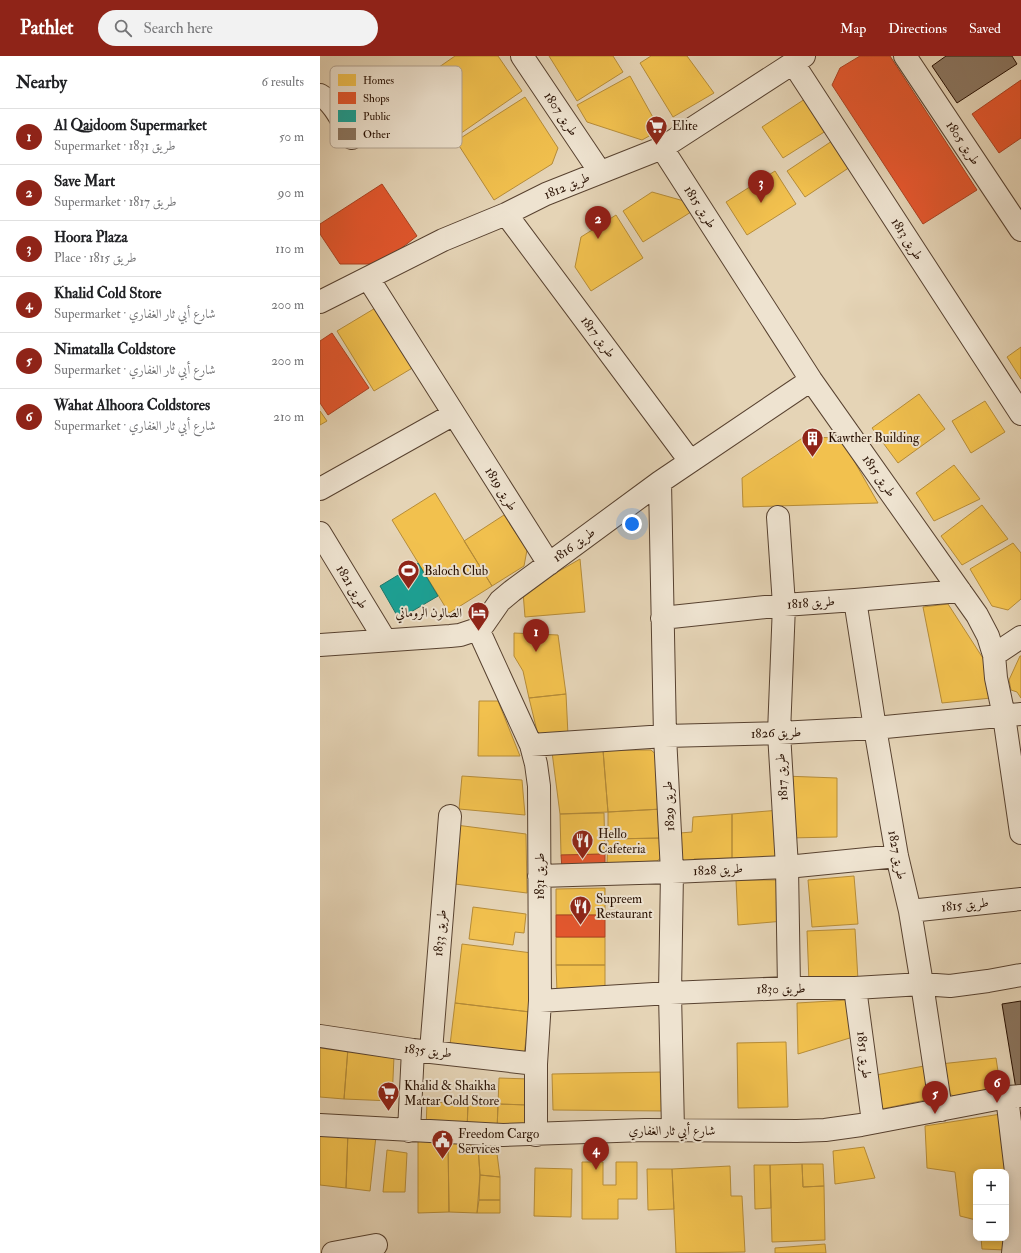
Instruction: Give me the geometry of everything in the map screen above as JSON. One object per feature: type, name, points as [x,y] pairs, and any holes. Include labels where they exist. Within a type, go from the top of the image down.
[{"type":"street","name":"طريق 1807","points":[[522,56],[600,172]]},
{"type":"street","name":"طريق 1805","points":[[905,56],[1021,230]]},
{"type":"street","name":"طريق 1812","points":[[320,302],[443,240],[506,214],[546,194],[662,148],[799,60]]},
{"type":"street","name":"طريق 1813","points":[[799,60],[1021,414]]},
{"type":"street","points":[[320,95],[326,98],[330,103]]},
{"type":"street","name":"طريق 1815","points":[[662,148],[811,380],[977,615],[988,636],[994,655],[996,678],[1012,715],[1021,833]]},
{"type":"street","name":"طريق 1817","points":[[506,214],[690,461]]},
{"type":"street","name":"طريق 1819","points":[[368,278],[549,564]]},
{"type":"street","name":"طريق 1816","points":[[478,629],[484,624],[500,601],[512,590],[660,482],[811,380]]},
{"type":"street","points":[[320,489],[454,414]]},
{"type":"street","name":"طريق 1829","points":[[660,482],[665,736],[672,872],[670,993],[673,1130]]},
{"type":"street","name":"طريق 1817","points":[[778,517],[784,605],[779,733],[787,867],[789,988]]},
{"type":"street","name":"طريق 1821","points":[[320,533],[385,640]]},
{"type":"street","name":"طريق 1818","points":[[662,618],[784,605],[960,590]]},
{"type":"street","name":"طريق 1827","points":[[855,600],[896,856],[910,911],[940,1110]]},
{"type":"street","points":[[320,645],[460,635],[478,629]]},
{"type":"street","name":"طريق 1831","points":[[478,629],[531,745],[536,764],[539,786],[540,1001],[536,1064],[536,1135]]},
{"type":"street","points":[[994,655],[1021,636]]},
{"type":"street","name":"طريق 1826","points":[[531,745],[665,736],[779,733],[875,728],[1012,715]]},
{"type":"street","name":"طريق 1833","points":[[409,1131],[422,1050],[450,816]]},
{"type":"street","name":"طريق 1828","points":[[539,876],[787,867],[896,856]]},
{"type":"street","name":"طريق 1815","points":[[910,911],[1021,899]]},
{"type":"street","name":"طريق 1830","points":[[540,1001],[670,993],[789,988],[855,988],[922,984],[950,986],[1021,975]]},
{"type":"street","name":"طريق 1851","points":[[855,988],[872,1122]]},
{"type":"street","name":"طريق 1835","points":[[320,1036],[536,1064]]},
{"type":"street","points":[[1013,1253],[1017,1217],[1014,1096]]},
{"type":"street","name":"شارع أبي ثار الغفاري","points":[[320,1125],[503,1135],[645,1130],[811,1131],[872,1122],[1014,1096]]},
{"type":"street","points":[[333,1253],[376,1246]]},
{"type":"building: Homes","points":[[455,56],[498,56],[522,91],[462,133],[462,66],[441,66]]},
{"type":"building: Homes","points":[[549,56],[613,56],[623,72],[577,101]]},
{"type":"building: Homes","points":[[651,56],[687,56],[714,93],[673,117],[640,63]]},
{"type":"building: Homes","points":[[630,76],[660,130],[642,140],[587,122],[577,105]]},
{"type":"building: Homes","points":[[525,97],[558,148],[552,164],[494,200],[461,148],[462,148],[462,137]]},
{"type":"building: Homes","points":[[808,97],[829,129],[783,158],[762,127]]},
{"type":"building: Homes","points":[[832,141],[850,167],[805,197],[787,171]]},
{"type":"building: Homes","points":[[775,171],[796,204],[747,235],[726,202]]},
{"type":"building: Homes","points":[[652,192],[684,201],[691,212],[643,242],[623,211]]},
{"type":"building: Homes","points":[[616,215],[643,258],[591,291],[575,267],[581,237]]},
{"type":"building: Homes","points":[[377,307],[414,367],[374,391],[337,331]]},
{"type":"building: Homes","points":[[1021,347],[1021,379],[1007,357]]},
{"type":"building: Homes","points":[[919,394],[945,429],[898,463],[872,428]]},
{"type":"building: Homes","points":[[985,401],[1005,432],[971,453],[952,421]]},
{"type":"building: Homes","points":[[320,411],[327,421],[320,425]]},
{"type":"building: Homes","name":"Kawther Building","points":[[804,437],[841,438],[878,503],[743,507],[742,478]]},
{"type":"building: Homes","points":[[954,465],[980,499],[934,521],[916,493]]},
{"type":"building: Homes","points":[[435,493],[492,586],[449,613],[392,520]]},
{"type":"building: Homes","points":[[982,505],[1008,539],[962,565],[941,536]]},
{"type":"building: Homes","points":[[504,515],[527,550],[524,566],[492,586],[464,541]]},
{"type":"building: Homes","points":[[1013,543],[1021,553],[1021,599],[1008,610],[992,606],[970,569]]},
{"type":"building: Homes","points":[[580,559],[585,612],[525,617],[523,592]]},
{"type":"building: Homes","points":[[948,604],[988,666],[991,698],[942,703],[923,607]]},
{"type":"building: Homes","points":[[514,633],[558,635],[566,694],[529,698],[523,671],[514,656]]},
{"type":"building: Homes","points":[[1020,656],[1021,698],[1017,692],[1011,690],[1009,680]]},
{"type":"building: Homes","points":[[566,694],[568,735],[538,735],[529,698]]},
{"type":"building: Homes","points":[[479,701],[498,701],[520,756],[478,756]]},
{"type":"building: Homes","points":[[603,750],[651,750],[659,757],[662,809],[608,812]]},
{"type":"building: Homes","points":[[603,750],[608,812],[560,814],[552,752]]},
{"type":"building: Homes","points":[[462,776],[522,780],[525,815],[459,809]]},
{"type":"building: Homes","points":[[784,776],[837,778],[837,837],[788,838]]},
{"type":"building: Homes","points":[[662,809],[663,838],[608,839],[608,812]]},
{"type":"building: Homes","points":[[780,810],[783,863],[735,864],[732,858],[732,814]]},
{"type":"building: Homes","points":[[604,813],[605,854],[561,855],[560,814]]},
{"type":"building: Homes","points":[[732,814],[732,858],[694,859],[691,862],[682,861],[680,833],[692,832],[693,817]]},
{"type":"building: Homes","points":[[456,825],[526,834],[527,893],[455,884]]},
{"type":"building: Homes","points":[[663,838],[662,857],[657,861],[607,863],[608,839]]},
{"type":"building: Homes","points":[[854,876],[858,924],[812,927],[808,880]]},
{"type":"building: Homes","points":[[736,880],[779,880],[784,921],[738,925]]},
{"type":"building: Homes","points":[[605,888],[605,915],[556,915],[556,889]]},
{"type":"building: Homes","points":[[473,907],[526,914],[524,933],[515,932],[513,945],[469,939]]},
{"type":"building: Homes","points":[[855,929],[858,980],[809,982],[807,931]]},
{"type":"building: Homes","points":[[556,937],[605,937],[605,965],[556,965]]},
{"type":"building: Homes","points":[[462,944],[532,953],[530,1012],[455,1003]]},
{"type":"building: Homes","points":[[556,965],[605,965],[605,992],[557,992]]},
{"type":"building: Homes","points":[[849,1000],[853,1037],[798,1054],[797,1003]]},
{"type":"building: Homes","points":[[455,1003],[530,1012],[524,1054],[450,1045]]},
{"type":"building: Homes","points":[[786,1042],[788,1107],[738,1108],[737,1043]]},
{"type":"building: Homes","points":[[320,1046],[348,1048],[344,1099],[320,1097]]},
{"type":"building: Homes","points":[[348,1048],[394,1056],[392,1101],[344,1099]]},
{"type":"building: Homes","points":[[996,1058],[1001,1091],[957,1098],[950,1094],[940,1064]]},
{"type":"building: Homes","points":[[924,1066],[931,1099],[881,1109],[876,1075]]},
{"type":"building: Homes","points":[[662,1072],[664,1111],[553,1110],[552,1074]]},
{"type":"building: Homes","points":[[499,1078],[529,1079],[528,1105],[498,1104]]},
{"type":"building: Homes","points":[[427,1102],[468,1103],[467,1131],[426,1129]]},
{"type":"building: Homes","points":[[468,1103],[498,1104],[497,1131],[467,1131]]},
{"type":"building: Homes","points":[[498,1104],[528,1105],[527,1133],[497,1131]]},
{"type":"building: Homes","points":[[1001,1114],[1012,1185],[1009,1218],[1009,1169],[973,1169],[973,1219],[960,1216],[955,1172],[927,1168],[925,1126]]},
{"type":"building: Homes","points":[[320,1130],[348,1131],[346,1188],[320,1185]]},
{"type":"building: Homes","points":[[348,1131],[376,1136],[370,1191],[346,1188]]},
{"type":"building: Homes","points":[[418,1138],[448,1140],[449,1212],[418,1213]]},
{"type":"building: Homes","points":[[448,1140],[478,1147],[480,1175],[477,1213],[449,1212]]},
{"type":"building: Homes","points":[[496,1146],[500,1177],[480,1175],[478,1147]]},
{"type":"building: Homes","points":[[864,1147],[875,1178],[835,1184],[833,1151]]},
{"type":"building: Homes","points":[[387,1150],[407,1153],[405,1192],[383,1192]]},
{"type":"building: Homes","points":[[582,1162],[603,1162],[603,1185],[616,1185],[616,1162],[637,1162],[637,1199],[618,1199],[618,1219],[582,1219]]},
{"type":"building: Homes","points":[[802,1164],[823,1164],[824,1186],[803,1187]]},
{"type":"building: Homes","points":[[802,1164],[803,1187],[824,1186],[825,1240],[772,1242],[770,1165]]},
{"type":"building: Homes","points":[[754,1165],[770,1165],[771,1208],[755,1209]]},
{"type":"building: Homes","points":[[730,1166],[731,1196],[742,1196],[745,1252],[676,1253],[672,1169]]},
{"type":"building: Homes","points":[[535,1168],[572,1169],[571,1217],[534,1216]]},
{"type":"building: Homes","points":[[647,1169],[672,1169],[674,1209],[648,1210]]},
{"type":"building: Homes","points":[[480,1175],[500,1177],[500,1200],[479,1200]]},
{"type":"building: Homes","points":[[479,1200],[500,1200],[500,1213],[477,1213]]},
{"type":"building: Homes","points":[[981,1241],[1007,1241],[1006,1250],[982,1249]]},
{"type":"building: Homes","points":[[825,1244],[826,1253],[775,1253],[775,1248]]},
{"type":"building: Shops","points":[[860,56],[890,56],[977,190],[923,224],[832,85],[840,68]]},
{"type":"building: Shops","points":[[1021,80],[1021,138],[999,153],[972,114]]},
{"type":"building: Shops","points":[[382,184],[417,236],[381,264],[340,264],[320,234],[320,224]]},
{"type":"building: Shops","points":[[332,333],[369,388],[328,415],[320,403],[320,341]]},
{"type":"building: Shops","name":"Hello Cafeteria","points":[[605,854],[605,868],[562,869],[561,855]]},
{"type":"building: Shops","name":"Supreem Restaurant","points":[[556,915],[605,915],[605,937],[556,937]]},
{"type":"building: Public","name":"Baloch Club","points":[[418,563],[438,596],[399,619],[380,586]]},
{"type":"building: Other","points":[[946,56],[1012,56],[1017,64],[957,103],[932,66]]},
{"type":"building: Other","points":[[1021,1001],[1021,1088],[1016,1089],[1002,1004]]},
{"type":"place","name":"Elite","points":[[657,146]]},
{"type":"place","name":"Hoora Plaza","points":[[761,203]]},
{"type":"place","name":"Save Mart","points":[[598,239]]},
{"type":"place","name":"Kawther Building","points":[[812,458]]},
{"type":"place","name":"Baloch Club","points":[[409,590]]},
{"type":"place","name":"الصالون الروماني","points":[[478,632]]},
{"type":"place","name":"Al Qaidoom Supermarket","points":[[536,652]]},
{"type":"place","name":"Hello Cafeteria","points":[[583,860]]},
{"type":"place","name":"Supreem Restaurant","points":[[581,926]]},
{"type":"place","name":"Wahat Alhoora Coldstores","points":[[997,1103]]},
{"type":"place","name":"Khalid & Shaikha Mattar Cold Store","points":[[389,1112]]},
{"type":"place","name":"Nimatalla Coldstore","points":[[935,1114]]},
{"type":"place","name":"Freedom Cargo Services","points":[[443,1160]]},
{"type":"place","name":"Khalid Cold Store","points":[[596,1170]]}]
